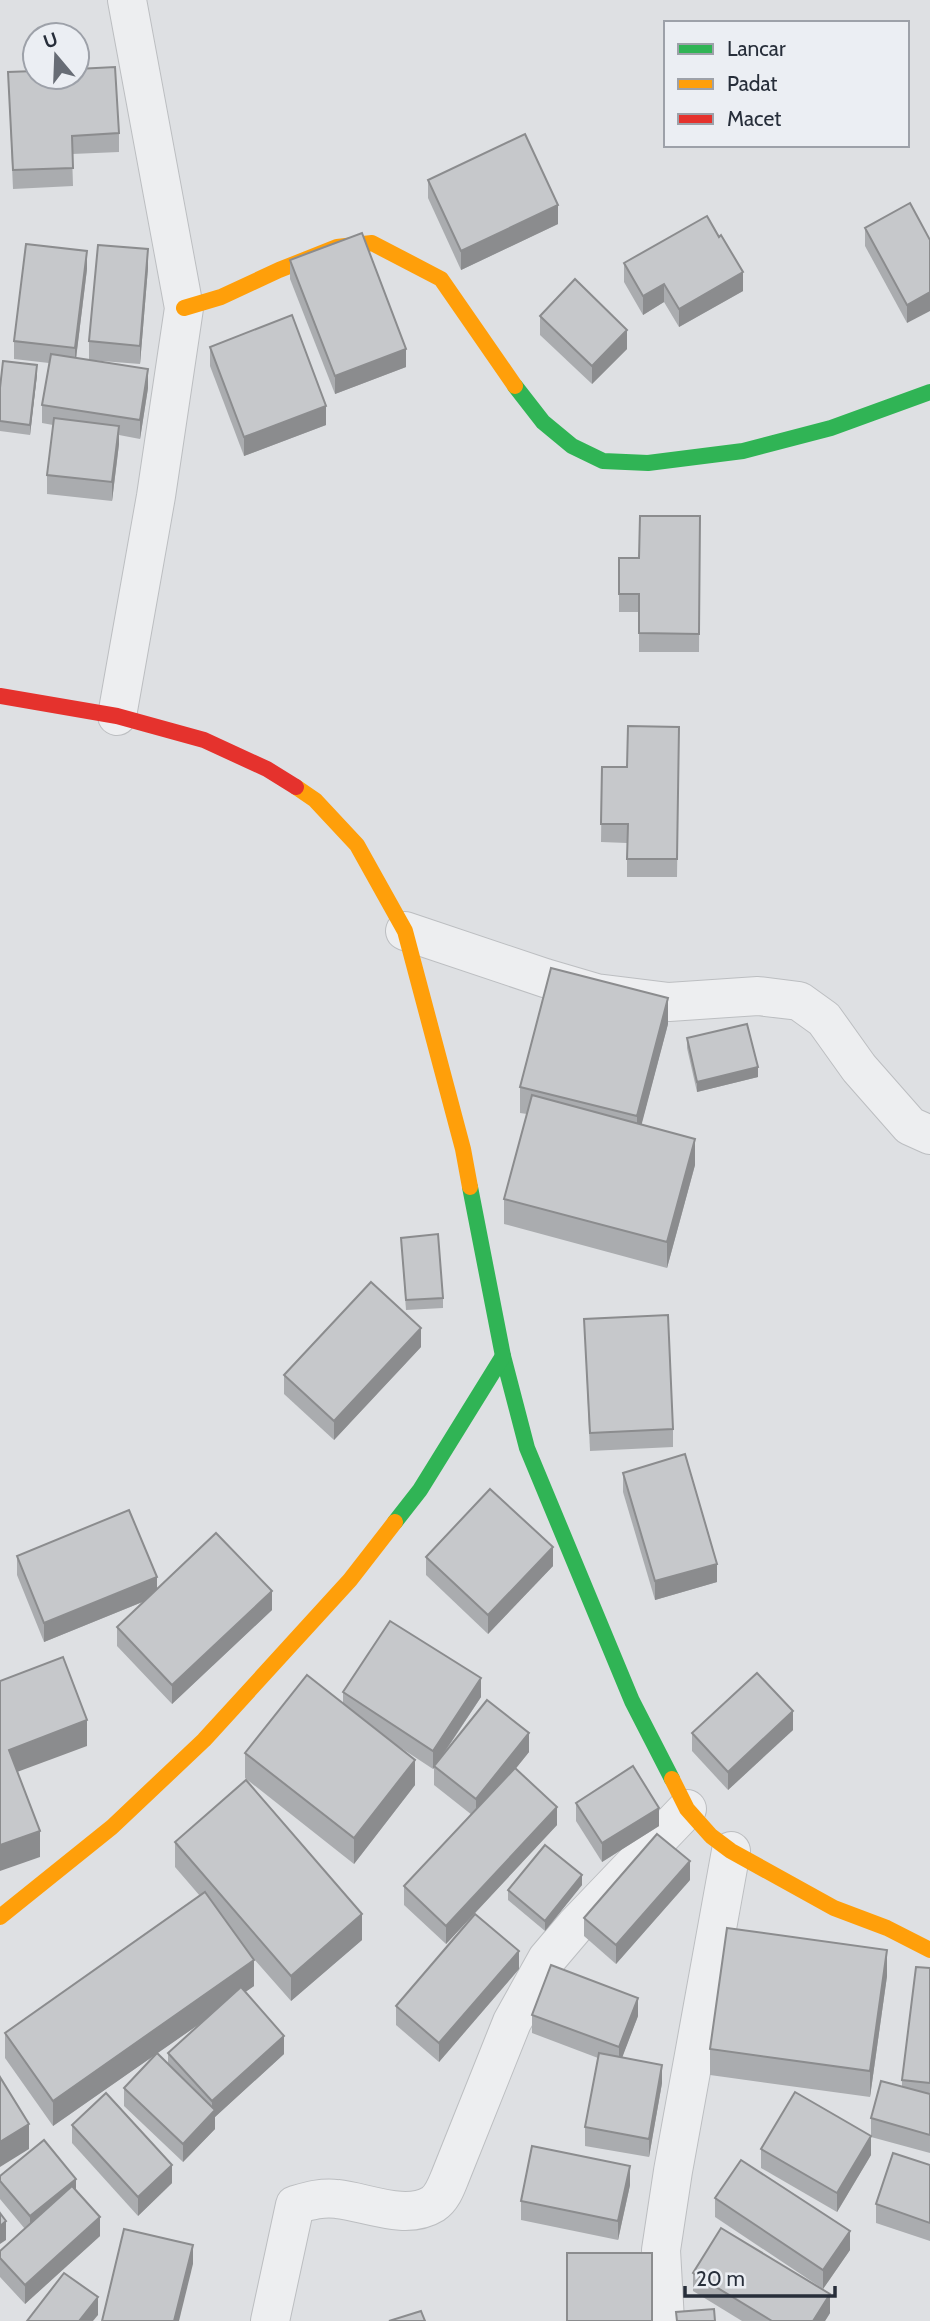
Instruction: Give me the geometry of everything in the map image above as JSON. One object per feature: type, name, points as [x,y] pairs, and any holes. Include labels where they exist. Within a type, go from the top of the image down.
[{"type":"street","points":[[117,716],[156,496],[184,308],[127,0]]},
{"type":"street","points":[[184,308],[220,297],[337,247],[372,243],[440,279],[496,361],[543,422],[572,446],[603,461],[648,463],[743,451],[831,428],[930,392]]},
{"type":"street","points":[[0,696],[117,716],[204,740],[267,769],[315,800],[357,845],[405,931],[463,1149],[503,1356],[527,1448],[632,1701],[687,1809],[711,1836],[731,1852],[834,1908],[887,1928],[930,1950]]},
{"type":"street","points":[[405,931],[596,993],[669,1002],[758,996],[799,1001],[824,1019],[859,1068],[910,1126],[930,1135]]},
{"type":"street","points":[[0,1917],[113,1827],[204,1740],[350,1580],[420,1490],[503,1356]]},
{"type":"street","points":[[270,2321],[295,2205],[311,2200],[335,2199],[407,2211],[435,2203],[450,2177],[512,2022],[547,1959],[687,1809]]},
{"type":"street","points":[[665,2321],[662,2249],[673,2171],[731,1852]]},
{"type":"building","points":[[115,67],[119,133],[72,136],[73,168],[13,170],[8,72],[21,72],[21,91],[91,91],[91,68]]},
{"type":"building","points":[[525,134],[558,205],[461,251],[428,180]]},
{"type":"building","points":[[910,203],[930,240],[930,292],[907,305],[865,228]]},
{"type":"building","points":[[707,216],[743,272],[679,309],[664,284],[643,296],[624,263]]},
{"type":"building","points":[[362,233],[406,349],[335,376],[290,260]]},
{"type":"building","points":[[26,244],[87,251],[75,348],[14,341]]},
{"type":"building","points":[[98,245],[148,249],[140,346],[89,341]]},
{"type":"building","points":[[575,279],[627,330],[592,366],[540,316]]},
{"type":"building","points":[[292,315],[326,406],[244,437],[210,347]]},
{"type":"building","points":[[51,354],[148,369],[140,420],[42,405]]},
{"type":"building","points":[[3,361],[37,365],[30,425],[0,421]]},
{"type":"building","points":[[54,418],[119,426],[112,482],[47,475]]},
{"type":"building","points":[[640,516],[700,516],[699,634],[639,633],[639,594],[619,594],[619,558],[639,558]]},
{"type":"building","points":[[628,726],[679,727],[677,859],[627,859],[628,824],[601,824],[602,767],[627,767]]},
{"type":"building","points":[[551,968],[668,998],[637,1116],[520,1087]]},
{"type":"building","points":[[747,1024],[758,1067],[697,1082],[687,1038]]},
{"type":"building","points":[[532,1095],[695,1139],[667,1242],[504,1199]]},
{"type":"building","points":[[438,1234],[443,1298],[406,1300],[401,1238]]},
{"type":"building","points":[[371,1282],[421,1328],[334,1421],[284,1375]]},
{"type":"building","points":[[668,1315],[673,1429],[590,1433],[584,1319]]},
{"type":"building","points":[[685,1454],[717,1564],[655,1581],[623,1473]]},
{"type":"building","points":[[490,1489],[553,1547],[488,1615],[426,1557]]},
{"type":"building","points":[[129,1510],[157,1577],[44,1623],[17,1556]]},
{"type":"building","points":[[216,1533],[272,1591],[172,1685],[117,1627]]},
{"type":"building","points":[[390,1621],[481,1678],[433,1751],[343,1692]]},
{"type":"building","points":[[63,1657],[87,1720],[9,1750],[40,1831],[0,1845],[0,1681]]},
{"type":"building","points":[[757,1673],[793,1711],[728,1772],[692,1733]]},
{"type":"building","points":[[307,1675],[415,1760],[354,1838],[245,1753]]},
{"type":"building","points":[[487,1700],[529,1733],[476,1799],[434,1766]]},
{"type":"building","points":[[633,1766],[659,1808],[602,1843],[576,1803]]},
{"type":"building","points":[[515,1768],[557,1807],[446,1926],[404,1886]]},
{"type":"building","points":[[246,1780],[362,1914],[291,1976],[175,1842]]},
{"type":"building","points":[[657,1834],[690,1861],[616,1945],[584,1918]]},
{"type":"building","points":[[545,1845],[582,1875],[545,1921],[508,1890]]},
{"type":"building","points":[[205,1892],[254,1960],[53,2101],[5,2033]]},
{"type":"building","points":[[475,1914],[519,1951],[439,2043],[396,2006]]},
{"type":"building","points":[[727,1928],[887,1950],[870,2071],[710,2049]]},
{"type":"building","points":[[551,1965],[638,1998],[619,2047],[532,2015]]},
{"type":"building","points":[[916,1967],[930,1968],[930,2083],[902,2080]]},
{"type":"building","points":[[241,1987],[284,2036],[212,2101],[168,2053]]},
{"type":"building","points":[[157,2053],[215,2110],[183,2144],[124,2088]]},
{"type":"building","points":[[599,2053],[662,2065],[649,2139],[585,2127]]},
{"type":"building","points":[[0,2077],[29,2124],[0,2142]]},
{"type":"building","points":[[881,2081],[930,2094],[930,2135],[871,2118]]},
{"type":"building","points":[[795,2092],[871,2136],[837,2193],[761,2149]]},
{"type":"building","points":[[106,2093],[172,2165],[138,2197],[72,2125]]},
{"type":"building","points":[[44,2140],[76,2179],[30,2216],[0,2181],[0,2176]]},
{"type":"building","points":[[532,2146],[630,2166],[618,2221],[521,2201]]},
{"type":"building","points":[[893,2153],[930,2165],[930,2223],[876,2204]]},
{"type":"building","points":[[741,2160],[850,2231],[823,2270],[715,2198]]},
{"type":"building","points":[[72,2186],[100,2217],[25,2285],[0,2258],[0,2251]]},
{"type":"building","points":[[0,2213],[6,2221],[0,2226]]},
{"type":"building","points":[[721,2228],[830,2294],[813,2321],[772,2321],[693,2273]]},
{"type":"building","points":[[124,2229],[193,2245],[174,2321],[102,2321]]},
{"type":"building","points":[[567,2253],[652,2253],[652,2321],[567,2321]]},
{"type":"building","points":[[64,2273],[98,2297],[79,2321],[27,2321]]},
{"type":"building","points":[[714,2309],[715,2321],[677,2321],[676,2312]]},
{"type":"building","points":[[421,2311],[425,2321],[389,2321]]},
{"type":"traffic: fast","points":[[515,386],[543,422],[572,446],[603,461],[648,463],[743,451],[831,428],[930,392]]},
{"type":"traffic: fast","points":[[470,1187],[503,1356],[527,1448],[632,1701],[672,1779]]},
{"type":"traffic: fast","points":[[395,1522],[420,1490],[503,1356]]},
{"type":"traffic: slow","points":[[184,308],[221,297],[337,247],[372,243],[441,279],[515,386]]},
{"type":"traffic: slow","points":[[296,787],[315,800],[357,845],[405,931],[463,1149],[470,1187]]},
{"type":"traffic: slow","points":[[0,1917],[112,1827],[204,1740],[350,1580],[395,1522]]},
{"type":"traffic: slow","points":[[672,1779],[687,1809],[711,1836],[731,1851],[834,1908],[887,1928],[930,1950]]},
{"type":"traffic: jam","points":[[0,696],[117,716],[204,740],[267,769],[296,787]]}]
